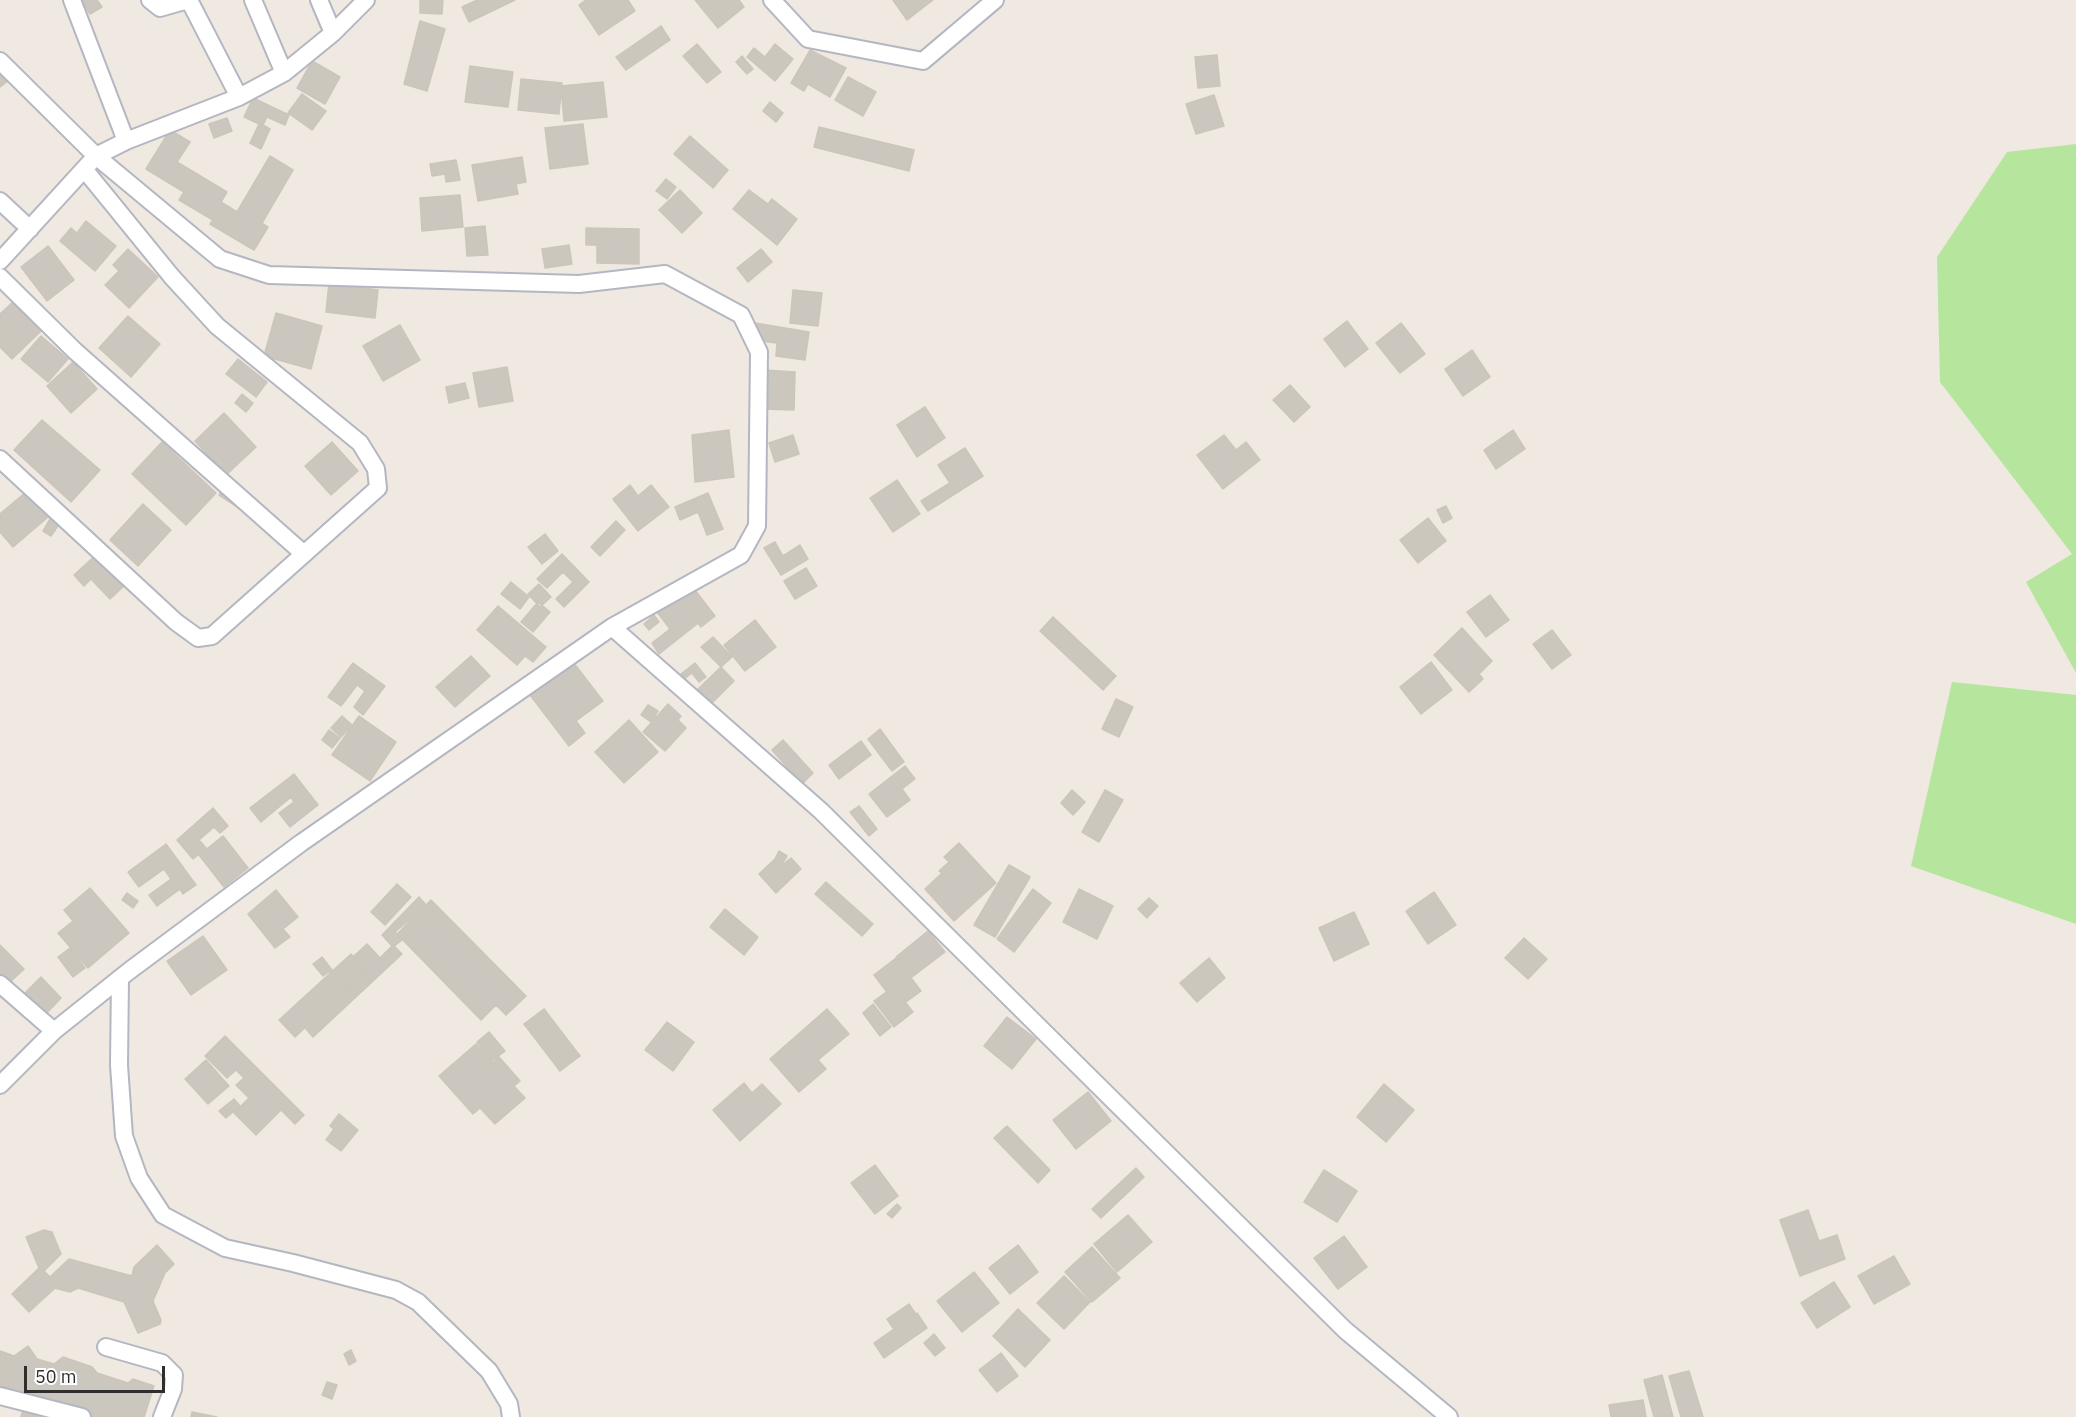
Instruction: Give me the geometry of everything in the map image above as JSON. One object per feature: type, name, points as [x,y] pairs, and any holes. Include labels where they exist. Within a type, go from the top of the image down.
[{"type":"street","points":[[72,0],[126,141]]},
{"type":"street","points":[[150,0],[160,8],[189,0],[239,97]]},
{"type":"street","points":[[253,0],[284,73]]},
{"type":"street","points":[[319,0],[333,33]]},
{"type":"street","points":[[0,261],[96,156],[126,141],[239,97],[284,73],[333,33],[366,0]]},
{"type":"street","points":[[772,0],[808,39],[923,61],[977,6],[995,0]]},
{"type":"street","points":[[0,61],[96,156],[220,259],[270,275],[579,284],[665,274],[741,315],[759,352],[757,526],[741,555],[612,627],[301,843],[54,1030],[0,1085]]},
{"type":"street","points":[[0,459],[176,622],[198,638],[212,636],[378,488],[376,469],[360,443],[217,326],[172,277],[84,170]]},
{"type":"street","points":[[0,201],[30,229]]},
{"type":"street","points":[[0,277],[75,351],[304,554]]},
{"type":"street","points":[[612,627],[821,811],[1346,1329],[1449,1417]]},
{"type":"street","points":[[120,978],[118,1065],[124,1136],[139,1178],[163,1215],[225,1248],[396,1290],[418,1302],[489,1371],[509,1404],[511,1417]]},
{"type":"street","points":[[0,984],[54,1030]]},
{"type":"street","points":[[106,1347],[162,1363],[174,1375],[172,1389],[162,1417]]},
{"type":"street","points":[[0,1396],[82,1417]]},
{"type":"green space","points":[[2076,144],[2076,673],[2026,582],[2072,554],[1940,382],[1937,257],[2007,152]]},
{"type":"green space","points":[[1952,682],[2076,695],[2076,924],[1911,866]]},
{"type":"building","points":[[81,0],[97,0],[102,7],[90,14]]},
{"type":"building","points":[[420,0],[443,0],[442,14],[420,13]]},
{"type":"building","points":[[477,0],[515,0],[469,22],[462,7]]},
{"type":"building","points":[[586,0],[628,0],[635,11],[599,35],[579,5]]},
{"type":"building","points":[[695,0],[739,0],[744,7],[718,28]]},
{"type":"building","points":[[893,0],[933,0],[907,20]]},
{"type":"building","points":[[420,21],[445,29],[427,91],[404,84]]},
{"type":"building","points":[[661,26],[670,40],[626,70],[616,57]]},
{"type":"building","points":[[697,44],[721,72],[707,83],[683,56]]},
{"type":"building","points":[[775,44],[793,59],[775,81],[747,57],[754,48],[765,57]]},
{"type":"building","points":[[810,50],[846,68],[830,97],[808,84],[804,91],[791,83]]},
{"type":"building","points":[[1217,55],[1220,86],[1198,88],[1195,57]]},
{"type":"building","points":[[742,56],[753,69],[747,74],[736,62]]},
{"type":"building","points":[[0,59],[13,77],[0,87]]},
{"type":"building","points":[[312,61],[340,77],[325,104],[297,88]]},
{"type":"building","points":[[470,66],[513,72],[508,107],[465,102]]},
{"type":"building","points":[[848,77],[876,92],[863,116],[835,100]]},
{"type":"building","points":[[521,79],[562,83],[559,114],[518,110]]},
{"type":"building","points":[[603,82],[607,117],[564,121],[561,86]]},
{"type":"building","points":[[302,94],[326,111],[312,130],[288,113]]},
{"type":"building","points":[[1214,95],[1224,126],[1196,134],[1186,104]]},
{"type":"building","points":[[253,98],[289,115],[285,125],[267,117],[263,125],[270,129],[261,149],[250,143],[259,124],[244,117]]},
{"type":"building","points":[[770,102],[783,113],[776,122],[763,111]]},
{"type":"building","points":[[227,118],[232,131],[214,138],[209,124]]},
{"type":"building","points":[[583,124],[588,164],[550,169],[545,128]]},
{"type":"building","points":[[819,127],[914,150],[909,171],[814,147]]},
{"type":"building","points":[[170,130],[190,142],[177,162],[227,192],[221,202],[237,212],[270,156],[293,170],[262,223],[268,227],[254,250],[210,224],[213,220],[179,200],[184,192],[146,169]]},
{"type":"building","points":[[690,136],[728,170],[713,188],[674,154]]},
{"type":"building","points":[[522,157],[526,182],[516,184],[518,194],[478,201],[472,165]]},
{"type":"building","points":[[456,160],[460,180],[446,182],[445,174],[432,176],[430,164]]},
{"type":"building","points":[[666,179],[676,187],[667,199],[656,191]]},
{"type":"building","points":[[680,190],[702,213],[682,233],[659,210]]},
{"type":"building","points":[[749,190],[768,204],[772,199],[797,219],[777,245],[733,209]]},
{"type":"building","points":[[460,195],[463,227],[422,231],[420,198]]},
{"type":"building","points":[[86,221],[116,246],[95,271],[60,241],[71,228],[77,233]]},
{"type":"building","points":[[485,226],[488,255],[467,256],[465,228]]},
{"type":"building","points":[[586,228],[639,229],[639,264],[597,263],[597,245],[586,245]]},
{"type":"building","points":[[569,245],[572,264],[545,268],[542,249]]},
{"type":"building","points":[[48,246],[74,280],[47,301],[21,267]]},
{"type":"building","points":[[128,249],[158,277],[129,308],[105,285],[119,271],[113,265]]},
{"type":"building","points":[[761,249],[772,262],[748,282],[737,268]]},
{"type":"building","points":[[329,283],[378,290],[375,318],[326,312]]},
{"type":"building","points":[[793,290],[822,293],[818,326],[790,323]]},
{"type":"building","points":[[13,302],[41,331],[12,359],[0,347],[0,314]]},
{"type":"building","points":[[276,313],[322,326],[311,369],[264,356]]},
{"type":"building","points":[[128,316],[160,344],[131,377],[99,348]]},
{"type":"building","points":[[1347,321],[1368,349],[1345,367],[1324,339]]},
{"type":"building","points":[[755,323],[809,332],[805,360],[776,356],[777,343],[753,340]]},
{"type":"building","points":[[1401,323],[1425,354],[1400,373],[1376,343]]},
{"type":"building","points":[[400,325],[420,360],[383,381],[363,346]]},
{"type":"building","points":[[41,336],[68,359],[48,382],[21,359]]},
{"type":"building","points":[[1472,350],[1490,377],[1463,396],[1445,369]]},
{"type":"building","points":[[238,359],[267,382],[256,397],[226,374]]},
{"type":"building","points":[[73,362],[97,389],[71,413],[47,386]]},
{"type":"building","points":[[507,367],[513,401],[479,407],[473,373]]},
{"type":"building","points":[[764,370],[795,372],[794,410],[763,409]]},
{"type":"building","points":[[465,383],[469,398],[449,403],[446,387]]},
{"type":"building","points":[[1290,385],[1310,407],[1294,422],[1273,400]]},
{"type":"building","points":[[242,394],[253,403],[246,412],[235,403]]},
{"type":"building","points":[[925,407],[945,438],[917,457],[897,425]]},
{"type":"building","points":[[224,413],[256,447],[226,475],[195,441]]},
{"type":"building","points":[[42,420],[100,470],[71,502],[14,450]]},
{"type":"building","points":[[729,430],[734,477],[695,482],[692,435]]},
{"type":"building","points":[[1513,430],[1525,449],[1496,469],[1484,450]]},
{"type":"building","points":[[793,435],[799,454],[775,462],[769,443]]},
{"type":"building","points":[[1224,435],[1236,450],[1246,442],[1260,460],[1223,489],[1197,455]]},
{"type":"building","points":[[162,442],[216,493],[186,525],[132,474]]},
{"type":"building","points":[[332,442],[358,471],[331,495],[305,466]]},
{"type":"building","points":[[965,448],[983,476],[928,511],[921,501],[950,483],[938,465]]},
{"type":"building","points":[[897,480],[920,514],[893,532],[870,498]]},
{"type":"building","points":[[630,485],[638,496],[651,485],[669,507],[638,531],[613,499]]},
{"type":"building","points":[[224,486],[245,512],[219,495]]},
{"type":"building","points":[[26,492],[48,517],[13,547],[0,532],[0,514]]},
{"type":"building","points":[[708,493],[723,529],[707,535],[698,512],[680,520],[675,507]]},
{"type":"building","points":[[143,504],[171,530],[138,566],[110,540]]},
{"type":"building","points":[[1446,506],[1452,518],[1443,523],[1437,510]]},
{"type":"building","points":[[51,517],[60,523],[51,536],[43,531]]},
{"type":"building","points":[[1428,518],[1446,541],[1418,563],[1400,540]]},
{"type":"building","points":[[616,521],[625,530],[600,556],[591,547]]},
{"type":"building","points":[[545,534],[558,551],[542,564],[528,547]]},
{"type":"building","points":[[775,542],[783,556],[800,545],[808,559],[781,575],[764,548]]},
{"type":"building","points":[[97,554],[125,585],[110,599],[91,579],[84,586],[74,575]]},
{"type":"building","points":[[562,554],[589,582],[564,607],[556,599],[573,582],[563,572],[547,588],[537,579]]},
{"type":"building","points":[[806,568],[817,586],[795,599],[784,581]]},
{"type":"building","points":[[511,582],[529,597],[520,609],[501,594]]},
{"type":"building","points":[[539,584],[551,597],[540,607],[528,594]]},
{"type":"building","points":[[691,585],[715,616],[701,627],[677,596]]},
{"type":"building","points":[[1490,595],[1509,620],[1486,637],[1467,612]]},
{"type":"building","points":[[677,597],[697,624],[659,654],[652,643],[670,629],[657,612]]},
{"type":"building","points":[[538,602],[550,612],[533,632],[521,622]]},
{"type":"building","points":[[498,606],[546,647],[533,662],[525,656],[517,665],[477,630]]},
{"type":"building","points":[[654,615],[659,622],[649,630],[644,624]]},
{"type":"building","points":[[1053,617],[1116,676],[1103,690],[1040,631]]},
{"type":"building","points":[[755,620],[776,647],[745,671],[724,645]]},
{"type":"building","points":[[1462,628],[1492,661],[1479,674],[1483,679],[1469,692],[1434,655]]},
{"type":"building","points":[[1552,630],[1571,655],[1552,669],[1533,644]]},
{"type":"building","points":[[713,637],[732,657],[721,667],[701,647]]},
{"type":"building","points":[[471,656],[490,676],[455,707],[436,687]]},
{"type":"building","points":[[573,662],[603,701],[576,721],[585,733],[569,746],[530,695]]},
{"type":"building","points":[[1431,662],[1452,690],[1421,714],[1400,687]]},
{"type":"building","points":[[353,663],[385,686],[363,715],[354,707],[365,691],[357,685],[341,706],[328,697]]},
{"type":"building","points":[[695,663],[706,677],[699,682],[692,673],[684,679],[681,674]]},
{"type":"building","points":[[721,667],[734,681],[709,706],[696,691]]},
{"type":"building","points":[[1116,699],[1133,707],[1119,737],[1102,729]]},
{"type":"building","points":[[668,704],[681,716],[678,720],[686,728],[665,751],[643,732]]},
{"type":"building","points":[[648,705],[658,711],[651,722],[641,715]]},
{"type":"building","points":[[342,716],[352,725],[341,737],[331,728]]},
{"type":"building","points":[[359,716],[396,742],[370,781],[332,755]]},
{"type":"building","points":[[629,720],[658,752],[624,783],[595,752]]},
{"type":"building","points":[[880,729],[904,762],[892,771],[868,739]]},
{"type":"building","points":[[329,730],[340,738],[332,748],[322,740]]},
{"type":"building","points":[[783,740],[813,773],[802,784],[772,750]]},
{"type":"building","points":[[861,741],[871,755],[839,779],[829,765]]},
{"type":"building","points":[[905,766],[915,779],[902,789],[910,800],[887,817],[869,794]]},
{"type":"building","points":[[294,774],[318,805],[290,827],[279,813],[294,802],[291,797],[261,822],[250,808]]},
{"type":"building","points":[[1072,790],[1085,802],[1073,815],[1061,803]]},
{"type":"building","points":[[1105,790],[1123,800],[1099,842],[1082,832]]},
{"type":"building","points":[[859,806],[877,829],[869,836],[850,812]]},
{"type":"building","points":[[213,808],[228,826],[220,833],[214,827],[199,840],[206,848],[193,859],[177,840]]},
{"type":"building","points":[[223,836],[248,868],[224,887],[199,855]]},
{"type":"building","points":[[959,843],[996,883],[954,921],[925,889],[942,873],[939,871],[949,862],[944,857]]},
{"type":"building","points":[[166,844],[196,885],[183,894],[180,889],[157,906],[149,895],[171,879],[164,869],[139,887],[128,872]]},
{"type":"building","points":[[779,851],[787,856],[782,864],[775,859]]},
{"type":"building","points":[[791,858],[801,869],[776,893],[759,874],[775,859],[781,866]]},
{"type":"building","points":[[1009,865],[1030,877],[995,937],[974,925]]},
{"type":"building","points":[[826,882],[873,924],[862,936],[815,894]]},
{"type":"building","points":[[397,884],[411,897],[385,925],[371,912]]},
{"type":"building","points":[[90,888],[129,933],[88,968],[58,933],[73,921],[64,910]]},
{"type":"building","points":[[1033,889],[1051,903],[1014,952],[997,939]]},
{"type":"building","points":[[1079,889],[1113,906],[1097,939],[1063,922]]},
{"type":"building","points":[[276,890],[298,917],[283,929],[290,937],[275,948],[248,914]]},
{"type":"building","points":[[1434,892],[1456,925],[1428,944],[1406,911]]},
{"type":"building","points":[[127,893],[138,901],[133,908],[122,900]]},
{"type":"building","points":[[419,897],[426,905],[395,932],[402,940],[393,947],[382,935]]},
{"type":"building","points":[[1149,898],[1158,906],[1147,918],[1138,909]]},
{"type":"building","points":[[431,900],[526,996],[506,1015],[496,1005],[481,1020],[397,934]]},
{"type":"building","points":[[725,909],[758,937],[744,955],[710,927]]},
{"type":"building","points":[[1354,912],[1369,944],[1334,961],[1319,928]]},
{"type":"building","points":[[928,931],[945,952],[912,977],[896,957]]},
{"type":"building","points":[[203,936],[227,970],[191,995],[167,961]]},
{"type":"building","points":[[1524,938],[1547,959],[1528,979],[1505,958]]},
{"type":"building","points":[[367,944],[380,958],[393,945],[402,954],[313,1037],[306,1029],[368,971],[354,956]]},
{"type":"building","points":[[0,945],[24,969],[6,986],[0,980]]},
{"type":"building","points":[[70,948],[85,968],[73,977],[58,957]]},
{"type":"building","points":[[351,954],[366,971],[295,1037],[279,1020]]},
{"type":"building","points":[[322,957],[332,970],[323,976],[313,964]]},
{"type":"building","points":[[896,958],[921,991],[906,1002],[894,986],[887,992],[874,975]]},
{"type":"building","points":[[1209,958],[1225,978],[1197,1002],[1180,983]]},
{"type":"building","points":[[41,977],[61,998],[42,1018],[21,997]]},
{"type":"building","points":[[893,987],[913,1012],[894,1027],[874,1001]]},
{"type":"building","points":[[873,1004],[891,1027],[880,1036],[863,1013]]},
{"type":"building","points":[[544,1009],[580,1056],[560,1071],[524,1024]]},
{"type":"building","points":[[827,1009],[849,1034],[818,1060],[826,1069],[799,1092],[770,1059]]},
{"type":"building","points":[[1007,1017],[1036,1039],[1012,1069],[984,1046]]},
{"type":"building","points":[[667,1022],[694,1042],[673,1071],[645,1050]]},
{"type":"building","points":[[489,1032],[505,1051],[492,1061],[477,1042]]},
{"type":"building","points":[[225,1036],[304,1115],[295,1124],[281,1110],[256,1135],[234,1113],[249,1098],[236,1085],[244,1078],[236,1070],[227,1078],[205,1056]]},
{"type":"building","points":[[476,1044],[493,1063],[499,1057],[520,1081],[514,1086],[525,1098],[495,1124],[480,1108],[473,1114],[439,1076]]},
{"type":"building","points":[[206,1060],[229,1086],[208,1104],[185,1079]]},
{"type":"building","points":[[744,1083],[752,1093],[762,1084],[781,1104],[740,1141],[713,1110]]},
{"type":"building","points":[[1384,1084],[1414,1110],[1386,1142],[1357,1117]]},
{"type":"building","points":[[1088,1092],[1111,1121],[1076,1149],[1053,1120]]},
{"type":"building","points":[[234,1099],[240,1106],[226,1118],[219,1111]]},
{"type":"building","points":[[339,1114],[358,1130],[341,1151],[326,1140],[334,1129],[330,1126]]},
{"type":"building","points":[[1007,1126],[1050,1170],[1038,1183],[994,1138]]},
{"type":"building","points":[[875,1165],[898,1196],[875,1214],[851,1183]]},
{"type":"building","points":[[1136,1168],[1144,1177],[1101,1218],[1092,1209]]},
{"type":"building","points":[[1324,1170],[1357,1191],[1337,1222],[1304,1202]]},
{"type":"building","points":[[897,1204],[901,1208],[892,1218],[887,1214]]},
{"type":"building","points":[[1808,1210],[1819,1241],[1837,1235],[1845,1259],[1800,1276],[1780,1220]]},
{"type":"building","points":[[1128,1215],[1152,1242],[1117,1272],[1094,1244]]},
{"type":"building","points":[[44,1230],[52,1232],[61,1254],[44,1271],[50,1277],[69,1259],[132,1276],[134,1267],[157,1245],[174,1264],[165,1273],[153,1301],[161,1320],[160,1324],[138,1333],[124,1302],[78,1288],[70,1292],[55,1288],[29,1312],[12,1294],[39,1268],[26,1237]]},
{"type":"building","points":[[1344,1236],[1367,1267],[1338,1289],[1314,1258]]},
{"type":"building","points":[[1018,1245],[1038,1272],[1010,1294],[989,1268]]},
{"type":"building","points":[[1092,1247],[1120,1278],[1092,1302],[1065,1272]]},
{"type":"building","points":[[1894,1256],[1910,1284],[1874,1304],[1858,1276]]},
{"type":"building","points":[[974,1272],[999,1303],[962,1332],[937,1301]]},
{"type":"building","points":[[1064,1276],[1090,1302],[1064,1329],[1037,1303]]},
{"type":"building","points":[[1834,1282],[1850,1307],[1817,1328],[1801,1303]]},
{"type":"building","points":[[909,1304],[915,1313],[893,1328],[887,1319]]},
{"type":"building","points":[[1018,1309],[1050,1340],[1025,1367],[993,1336]]},
{"type":"building","points":[[917,1313],[927,1328],[884,1358],[874,1343]]},
{"type":"building","points":[[934,1334],[945,1348],[935,1356],[924,1343]]},
{"type":"building","points":[[28,1346],[37,1359],[54,1364],[63,1357],[92,1367],[97,1373],[128,1383],[133,1379],[154,1386],[144,1417],[91,1417],[0,1388],[0,1351],[14,1356]]},
{"type":"building","points":[[351,1350],[356,1361],[349,1365],[344,1354]]},
{"type":"building","points":[[1001,1353],[1018,1376],[997,1392],[979,1370]]},
{"type":"building","points":[[1689,1371],[1703,1417],[1681,1417],[1669,1376]]},
{"type":"building","points":[[1662,1375],[1673,1417],[1654,1417],[1644,1380]]},
{"type":"building","points":[[327,1382],[337,1385],[332,1399],[322,1395]]},
{"type":"building","points":[[1643,1400],[1646,1417],[1611,1417],[1609,1405]]},
{"type":"building","points":[[23,1409],[55,1417],[21,1417]]},
{"type":"building","points":[[192,1412],[217,1417],[191,1417]]}]
